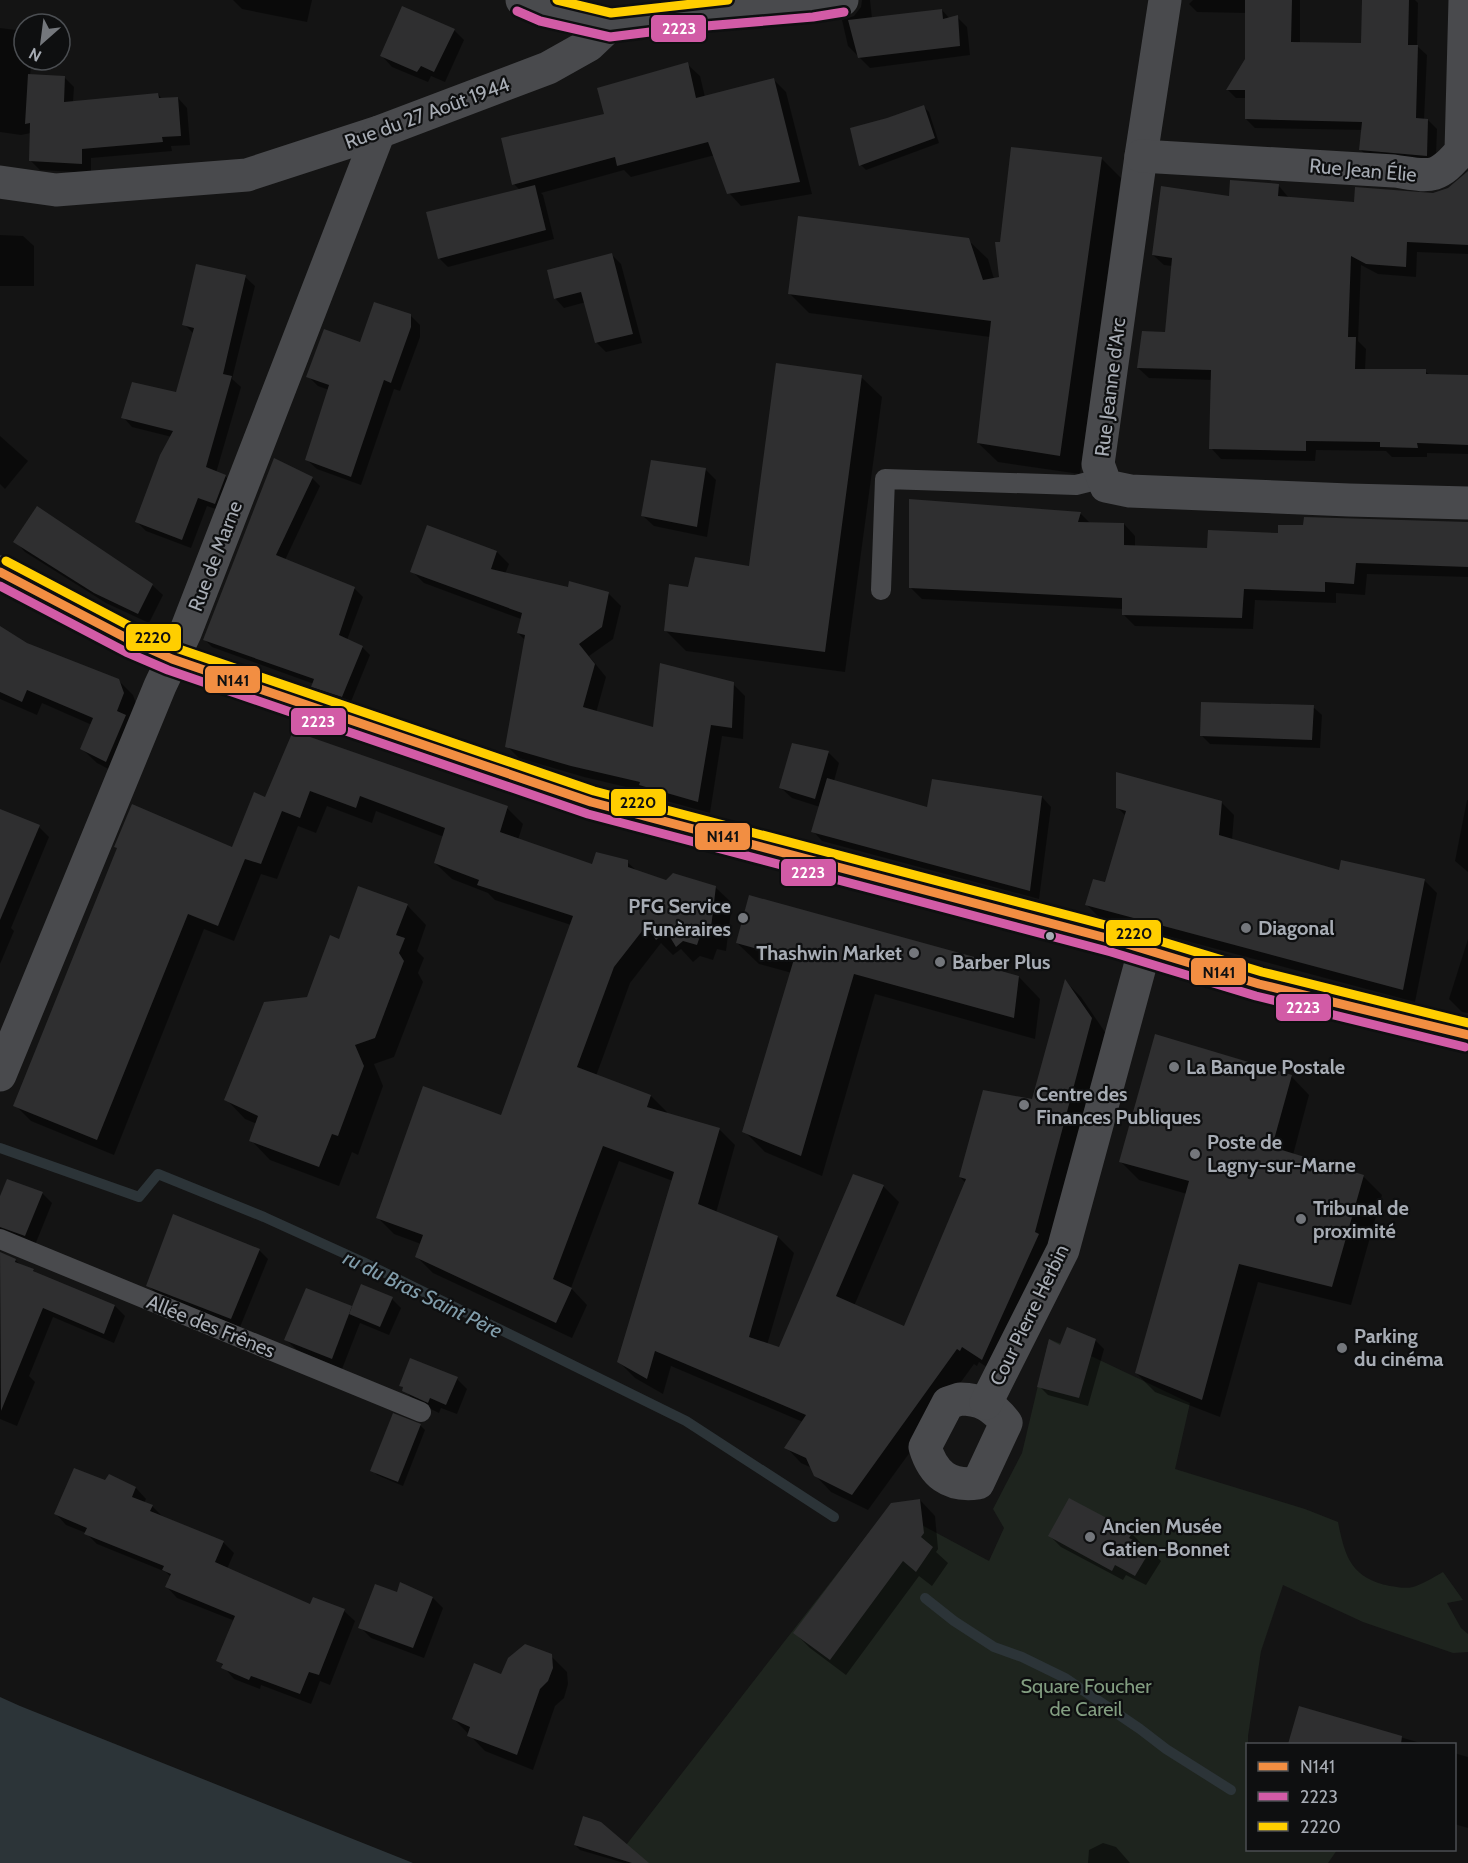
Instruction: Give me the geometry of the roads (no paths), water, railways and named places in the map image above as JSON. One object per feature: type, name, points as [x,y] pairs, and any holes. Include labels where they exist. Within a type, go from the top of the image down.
[{"type":"main road","points":[[0,572],[132,641],[172,659],[591,802],[1145,948],[1259,984],[1468,1035]]},
{"type":"street","points":[[522,0],[543,9],[610,25],[680,8],[812,5],[842,0]]},
{"type":"street","name":"Rue Jeanne d'Arc","points":[[1166,0],[1141,156],[1098,464],[1106,486],[1130,490],[1468,503]]},
{"type":"street","name":"Rue Jean Élie","points":[[1141,156],[1394,171],[1427,176],[1447,168],[1461,151],[1465,0]]},
{"type":"street","name":"Rue du 27 Août 1944","points":[[0,182],[56,190],[247,175],[379,132],[548,68],[589,45],[610,25]]},
{"type":"street","name":"Rue de Marne","points":[[0,1075],[172,659],[185,633],[379,132]]},
{"type":"street","name":"Cour Pierre Herbin","points":[[986,1403],[1063,1250],[1145,948]]},
{"type":"lane","points":[[881,590],[885,479],[1076,485],[1104,478]]},
{"type":"lane","name":"Allée des Frênes","points":[[0,1239],[421,1412]]},
{"type":"waterway","name":"ru du Bras Saint Père","points":[[0,1148],[139,1197],[158,1174],[264,1217],[363,1262],[686,1421],[834,1517]]},
{"type":"waterway","name":"ru du Bras Saint Père","points":[[925,1598],[954,1621],[994,1647],[1022,1657],[1065,1678],[1166,1749],[1231,1790]]},
{"type":"place","name":"PFG Service Funèraires","points":[[743,918]]},
{"type":"place","name":"Diagonal","points":[[1246,928]]},
{"type":"place","name":"Thashwin Market","points":[[914,953]]},
{"type":"place","name":"Barber Plus","points":[[940,962]]},
{"type":"place","name":"La Banque Postale","points":[[1174,1067]]},
{"type":"place","name":"Centre des Finances Publiques","points":[[1024,1105]]},
{"type":"place","name":"Poste de Lagny-sur-Marne","points":[[1195,1154]]},
{"type":"place","name":"Tribunal de proximité","points":[[1301,1219]]},
{"type":"place","name":"Parking du cinéma","points":[[1342,1348]]},
{"type":"place","name":"Ancien Musée Gatien-Bonnet","points":[[1090,1537]]},
{"type":"park label","name":"Square Foucher de Careil","points":[[1086,1698]]}]
